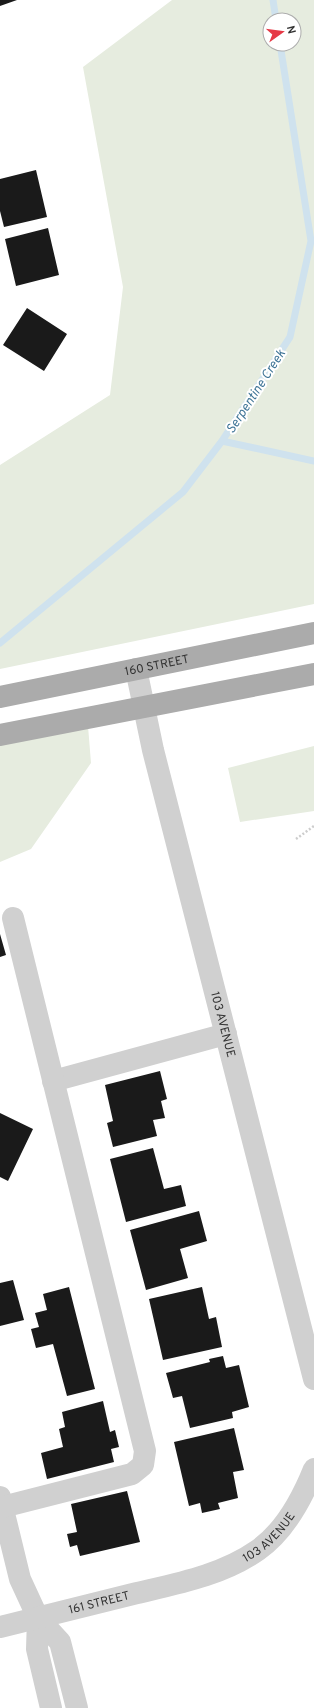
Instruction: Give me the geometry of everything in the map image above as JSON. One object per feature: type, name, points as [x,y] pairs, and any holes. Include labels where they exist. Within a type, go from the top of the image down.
[{"type":"main road","name":"160 STREET","points":[[0,698],[314,633]]},
{"type":"main road","points":[[0,735],[314,674]]},
{"type":"street","name":"103 AVENUE","points":[[136,669],[144,708],[314,1379]]},
{"type":"street","points":[[13,918],[145,1451],[143,1465],[132,1474],[1,1502],[20,1579],[38,1618],[60,1642],[77,1708]]},
{"type":"street","points":[[53,1081],[226,1034]]},
{"type":"street","name":"103 AVENUE","points":[[199,1578],[232,1564],[258,1550],[277,1532],[294,1511],[314,1469]]},
{"type":"street","name":"161 STREET","points":[[0,1627],[199,1578]]},
{"type":"street","points":[[38,1618],[37,1650],[51,1708]]},
{"type":"path","points":[[296,838],[314,826]]},
{"type":"shaded area","points":[[172,0],[314,0],[314,604],[0,669],[0,465],[110,395],[123,287],[83,67]]},
{"type":"shaded area","points":[[88,726],[91,763],[31,849],[0,862],[0,745]]},
{"type":"shaded area","points":[[314,746],[314,811],[240,822],[228,768]]},
{"type":"building","points":[[0,0],[17,0],[0,6]]},
{"type":"building","points":[[36,170],[47,217],[4,227],[0,211],[0,179]]},
{"type":"building","points":[[48,228],[59,275],[16,286],[5,239]]},
{"type":"building","points":[[27,308],[67,334],[44,371],[3,345]]},
{"type":"building","points":[[0,934],[6,955],[0,957]]},
{"type":"building","points":[[160,1071],[167,1099],[161,1101],[165,1118],[153,1120],[157,1136],[113,1147],[107,1123],[113,1121],[105,1085]]},
{"type":"building","points":[[0,1113],[33,1129],[8,1181],[0,1177]]},
{"type":"building","points":[[153,1148],[164,1189],[181,1185],[186,1206],[126,1222],[110,1159]]},
{"type":"building","points":[[199,1211],[207,1241],[180,1249],[188,1278],[146,1290],[130,1230]]},
{"type":"building","points":[[13,1280],[24,1320],[0,1326],[0,1283]]},
{"type":"building","points":[[69,1287],[95,1389],[67,1396],[53,1344],[36,1348],[31,1329],[39,1327],[35,1313],[47,1310],[43,1294]]},
{"type":"building","points":[[202,1287],[209,1319],[216,1317],[222,1347],[163,1360],[149,1299]]},
{"type":"building","points":[[223,1356],[226,1368],[239,1365],[249,1407],[232,1412],[233,1418],[190,1428],[182,1396],[173,1398],[166,1373],[210,1362],[209,1359]]},
{"type":"building","points":[[103,1401],[110,1432],[115,1430],[119,1447],[111,1449],[114,1462],[47,1479],[41,1453],[63,1447],[59,1429],[65,1427],[62,1412]]},
{"type":"building","points":[[234,1428],[244,1470],[233,1472],[238,1498],[218,1503],[220,1509],[202,1513],[200,1503],[189,1506],[174,1442]]},
{"type":"building","points":[[127,1491],[140,1542],[80,1556],[77,1545],[70,1547],[67,1534],[77,1532],[71,1504]]},
{"type":"waterway","name":"Serpentine Creek","points":[[273,0],[275,12]]},
{"type":"waterway","name":"Serpentine Creek","points":[[0,643],[183,492],[222,441],[290,337],[311,241],[281,52]]},
{"type":"waterway","points":[[222,441],[314,461]]}]
